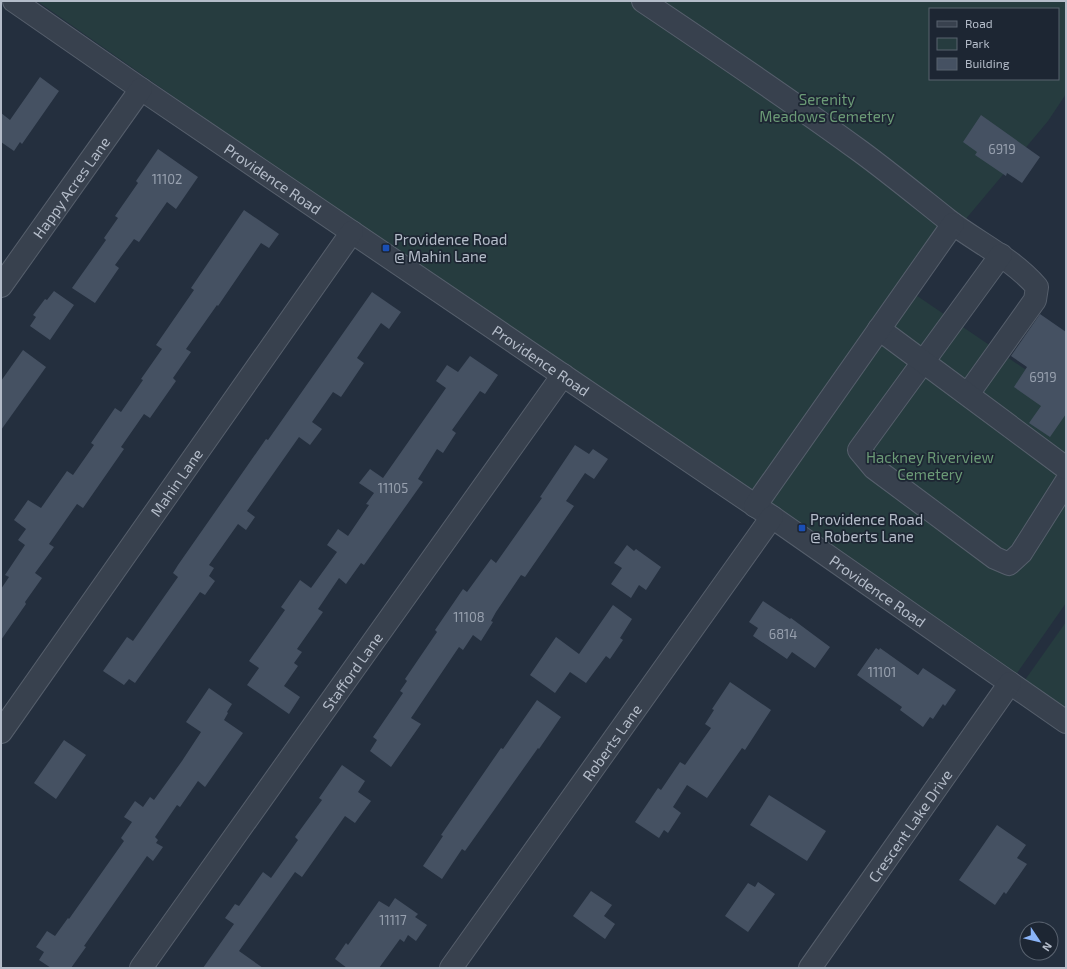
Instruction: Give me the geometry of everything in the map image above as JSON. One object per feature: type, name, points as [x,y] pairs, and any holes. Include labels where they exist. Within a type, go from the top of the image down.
[{"type":"street","name":"Providence Road","points":[[14,1],[763,512],[1066,722]]},
{"type":"street","points":[[643,1],[743,68],[860,151],[953,224],[1001,255],[1026,274],[1037,287],[1035,300],[968,394]]},
{"type":"street","name":"Happy Acres Lane","points":[[1,286],[141,89]]},
{"type":"street","name":"Roberts Lane","points":[[451,968],[763,512],[879,329],[953,224]]},
{"type":"street","name":"Mahin Lane","points":[[1,732],[352,232]]},
{"type":"street","points":[[1001,255],[859,450],[874,468],[995,558],[1008,564],[1021,553],[1066,482]]},
{"type":"street","points":[[879,329],[1066,468]]},
{"type":"street","name":"Stafford Lane","points":[[141,968],[563,376]]},
{"type":"street","name":"Crescent Lake Drive","points":[[810,968],[1010,683]]},
{"type":"green space","name":"Hackney Riverview Cemetery","points":[[37,1],[1066,1],[1066,94],[1048,121],[907,289],[1066,397],[1066,603],[1010,683]]},
{"type":"green space","points":[[1066,622],[1066,709],[1025,680]]},
{"type":"building","points":[[40,77],[59,91],[22,144],[20,142],[14,151],[1,142],[1,113],[10,120]]},
{"type":"building","points":[[981,115],[1040,157],[1022,183],[1007,173],[1006,176],[975,155],[977,152],[963,142]]},
{"type":"building","points":[[158,149],[198,177],[176,209],[167,202],[139,242],[134,239],[115,265],[119,268],[95,303],[72,288],[106,240],[104,238],[118,218],[115,216],[138,183],[136,181]]},
{"type":"building","points":[[244,210],[279,234],[269,248],[261,243],[218,306],[217,305],[186,349],[191,352],[173,378],[176,381],[150,418],[144,414],[121,447],[124,449],[83,508],[77,504],[49,544],[54,547],[35,573],[42,578],[1,640],[1,589],[9,577],[5,575],[25,545],[18,540],[26,529],[14,520],[28,500],[41,508],[67,471],[73,475],[94,445],[91,443],[115,408],[121,412],[143,380],[141,379],[162,349],[156,345],[194,290],[191,288]]},
{"type":"building","points":[[54,291],[74,305],[50,340],[30,326],[36,317],[33,315],[45,299],[47,300]]},
{"type":"building","points":[[372,292],[401,312],[389,329],[381,323],[357,358],[364,363],[341,397],[333,392],[312,422],[322,429],[310,445],[299,437],[247,511],[255,517],[246,530],[238,524],[209,565],[214,568],[209,576],[215,581],[205,595],[200,592],[135,683],[129,679],[124,685],[103,671],[127,637],[133,641],[178,577],[173,573],[178,565],[266,439],[268,440]]},
{"type":"building","points":[[1040,314],[1066,332],[1066,414],[1050,437],[1029,423],[1041,406],[1014,387],[1027,367],[1011,356]]},
{"type":"building","points":[[23,350],[46,367],[1,430],[1,381]]},
{"type":"building","points":[[470,356],[498,375],[485,394],[480,391],[452,430],[456,433],[443,453],[437,449],[418,479],[423,482],[364,565],[361,563],[346,584],[339,578],[318,609],[323,612],[297,649],[302,652],[294,663],[298,666],[284,686],[300,697],[289,714],[247,685],[259,668],[249,661],[285,610],[281,607],[300,580],[311,588],[337,552],[327,545],[338,529],[348,536],[369,505],[366,504],[374,493],[359,483],[370,469],[383,478],[446,388],[436,381],[447,365],[458,372]]},
{"type":"building","points":[[575,445],[589,454],[593,449],[608,459],[594,479],[585,473],[566,501],[574,506],[525,577],[521,575],[496,612],[491,621],[493,622],[481,641],[473,635],[463,650],[459,647],[411,718],[421,724],[391,767],[370,751],[377,740],[373,737],[403,693],[400,691],[407,681],[405,679],[437,632],[435,630],[463,589],[467,592],[491,559],[496,563],[542,498],[540,497]]},
{"type":"building","points":[[627,545],[634,551],[636,549],[661,567],[646,590],[639,585],[631,598],[611,584],[622,568],[614,563]]},
{"type":"building","points":[[763,601],[790,619],[791,618],[830,647],[815,668],[792,652],[787,659],[753,636],[758,628],[749,622]]},
{"type":"building","points":[[613,605],[632,619],[620,638],[623,640],[610,659],[606,656],[586,683],[570,672],[555,693],[530,675],[556,637],[579,654]]},
{"type":"building","points":[[876,648],[879,650],[880,648],[918,675],[923,668],[956,690],[945,706],[943,704],[933,719],[930,717],[923,727],[900,710],[902,707],[857,675]]},
{"type":"building","points":[[730,682],[771,710],[745,750],[742,748],[707,798],[687,785],[673,807],[681,813],[668,833],[664,830],[659,838],[635,822],[658,788],[661,790],[680,762],[685,765],[711,728],[705,724],[714,710],[712,709]]},
{"type":"building","points":[[209,688],[232,704],[224,720],[243,733],[205,787],[198,781],[180,807],[177,805],[155,837],[158,840],[156,843],[163,847],[153,861],[147,856],[84,946],[86,947],[71,968],[51,968],[39,960],[44,952],[36,947],[47,931],[55,936],[68,918],[69,919],[124,841],[121,838],[132,822],[124,817],[135,801],[143,807],[150,797],[154,800],[182,761],[201,732],[186,722]]},
{"type":"building","points":[[537,700],[561,717],[465,851],[462,849],[442,879],[423,866],[443,836],[441,835],[501,748],[503,749]]},
{"type":"building","points":[[64,740],[86,755],[56,799],[34,783]]},
{"type":"building","points":[[342,765],[365,781],[358,792],[371,801],[355,823],[345,816],[302,877],[295,872],[239,951],[263,968],[203,968],[234,924],[225,918],[235,904],[239,906],[263,872],[271,878],[298,840],[295,837],[322,800],[319,798]]},
{"type":"building","points":[[769,795],[826,831],[807,861],[750,825]]},
{"type":"building","points":[[997,825],[1026,845],[1017,858],[1027,864],[1006,894],[1004,892],[995,905],[959,880]]},
{"type":"building","points":[[758,882],[775,894],[748,932],[725,916],[748,883],[755,887]]},
{"type":"building","points":[[591,891],[612,905],[604,916],[615,924],[605,939],[573,916]]},
{"type":"building","points":[[395,898],[418,914],[415,917],[427,925],[416,941],[408,935],[404,942],[400,939],[379,968],[347,968],[335,959],[346,943],[348,945],[379,901],[389,907]]},
{"type":"place","name":"Providence Road @ Mahin Lane","points":[[386,248]]},
{"type":"place","name":"Providence Road @ Roberts Lane","points":[[802,528]]},
{"type":"park label","name":"Serenity Meadows Cemetery","points":[[827,108]]}]
